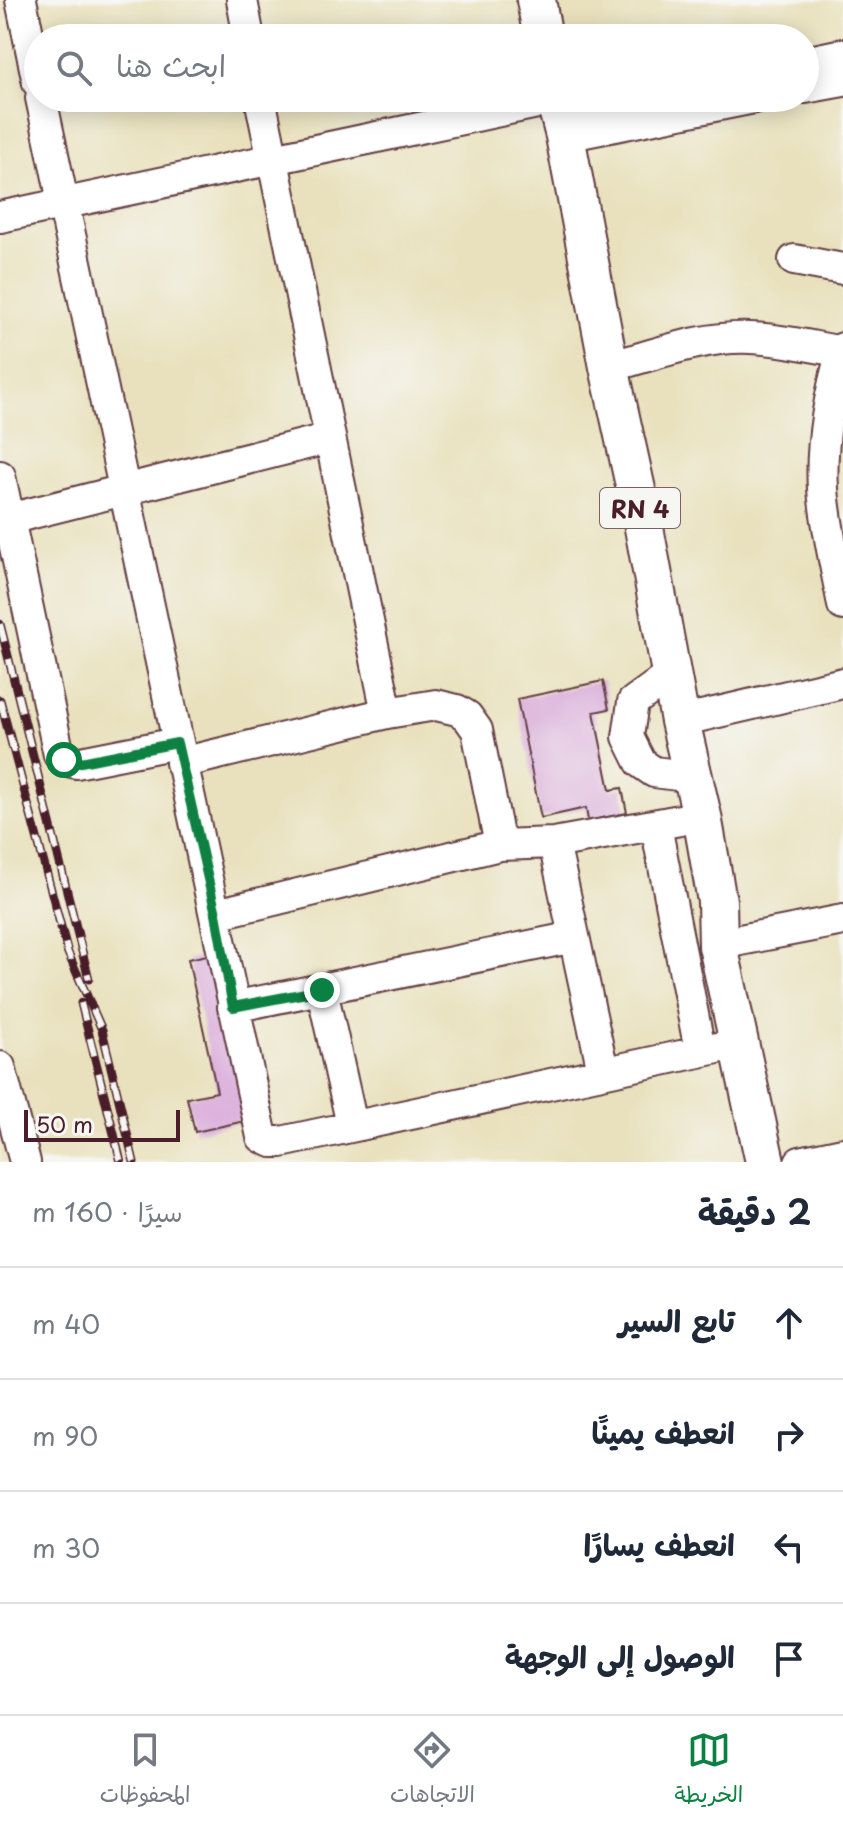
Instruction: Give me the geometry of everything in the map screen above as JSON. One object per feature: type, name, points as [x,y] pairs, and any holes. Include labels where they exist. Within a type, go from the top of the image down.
[{"type":"main road","points":[[536,0],[540,24]]},
{"type":"main road","name":"RN 4","points":[[559,112],[673,673],[680,721],[702,816],[717,901],[718,946],[765,1162]]},
{"type":"main road","name":"RN 4","points":[[717,901],[735,941],[783,1162]]},
{"type":"street","points":[[21,0],[26,24]]},
{"type":"street","points":[[242,0],[246,24]]},
{"type":"street","points":[[819,59],[843,54]]},
{"type":"street","points":[[819,85],[843,81]]},
{"type":"street","points":[[44,112],[179,753],[216,914],[233,1007],[266,1141],[281,1142],[741,1043]]},
{"type":"street","points":[[263,112],[387,713]]},
{"type":"street","points":[[0,217],[273,159],[559,112]]},
{"type":"street","points":[[794,260],[843,269]]},
{"type":"street","points":[[609,367],[690,345],[750,338],[843,351],[834,432],[823,490],[836,519],[843,605]]},
{"type":"street","points":[[9,519],[330,438]]},
{"type":"street","points":[[0,476],[59,755],[64,760],[76,763],[179,753],[387,713],[436,705],[450,707],[467,716],[477,730],[500,845]]},
{"type":"street","points":[[673,673],[633,702],[628,737],[641,763],[654,772],[693,777]]},
{"type":"street","points":[[680,721],[843,683]]},
{"type":"street","points":[[216,914],[500,845],[554,843],[702,816]]},
{"type":"street","points":[[656,826],[700,1050]]},
{"type":"street","points":[[554,843],[603,1071]]},
{"type":"street","points":[[735,941],[843,920]]},
{"type":"street","points":[[233,1007],[574,937]]},
{"type":"street","points":[[322,990],[352,1125]]},
{"type":"street","points":[[0,1067],[6,1120],[25,1162]]},
{"type":"street","points":[[800,1162],[843,1153]]},
{"type":"building","points":[[603,681],[609,709],[594,712],[610,790],[622,788],[627,813],[588,821],[586,808],[541,818],[517,699]]},
{"type":"building","points":[[217,953],[254,1119],[195,1132],[187,1098],[217,1092],[188,959]]},
{"type":"railway","points":[[0,624],[89,979]]},
{"type":"railway","points":[[0,700],[68,953],[102,1030],[134,1162]]},
{"type":"railway","points":[[81,1003],[121,1162]]},
{"type":"route","points":[[64,760],[76,763],[177,743],[216,914],[233,1007],[322,990]]}]
